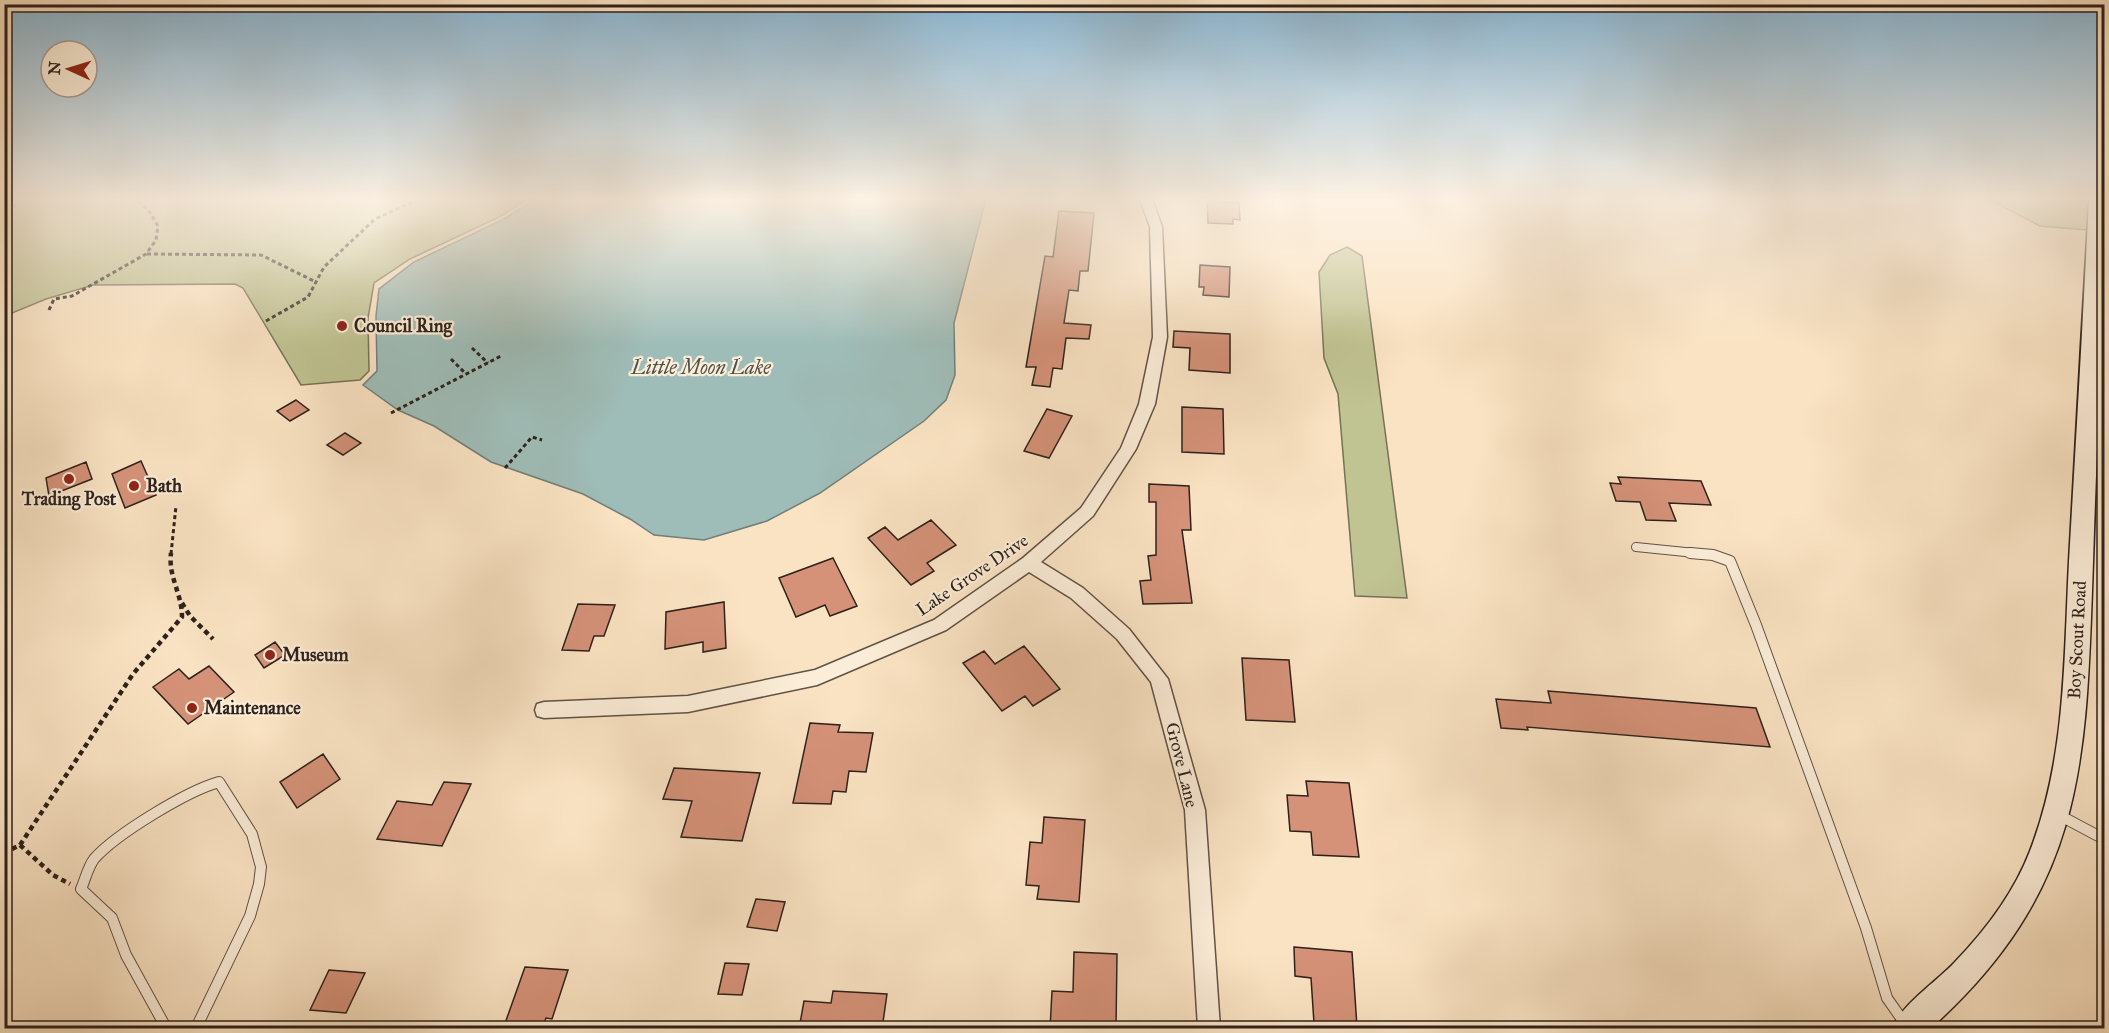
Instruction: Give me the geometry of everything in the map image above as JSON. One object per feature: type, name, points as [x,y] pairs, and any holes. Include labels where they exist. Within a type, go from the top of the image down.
[{"type":"street","name":"Lake Grove Drive","points":[[544,710],[688,704],[817,677],[940,625],[1029,563],[1087,512],[1128,449],[1147,404],[1160,337],[1157,247]]},
{"type":"street","name":"Boy Scout Road","points":[[1908,1029],[1942,999],[1997,936],[2028,888],[2042,856],[2055,813],[2068,751],[2073,705],[2096,247]]},
{"type":"street","name":"Grove Lane","points":[[1029,563],[1077,593],[1123,634],[1159,679],[1188,774],[1195,810],[1209,1029]]},
{"type":"lane","points":[[1636,547],[1713,555],[1730,561],[1761,636],[1866,928],[1887,998],[1908,1029]]},
{"type":"lane","points":[[170,1029],[164,1024],[126,955],[112,918],[81,890],[93,860],[121,838],[201,787],[219,782],[234,801],[251,833],[261,866],[248,923],[212,990],[196,1029]]},
{"type":"lane","points":[[2055,813],[2104,839]]},
{"type":"path","points":[[49,310],[54,299],[72,297],[146,254],[151,247]]},
{"type":"path","points":[[266,321],[308,297],[324,267],[345,247]]},
{"type":"path","points":[[146,254],[261,255],[316,282]]},
{"type":"path","points":[[472,348],[488,363]]},
{"type":"path","points":[[391,413],[501,356]]},
{"type":"path","points":[[452,359],[466,374]]},
{"type":"path","points":[[505,468],[532,437],[542,440]]},
{"type":"path","points":[[176,506],[170,569],[182,602],[190,616],[213,639]]},
{"type":"path","points":[[4,853],[20,845],[133,674],[182,617],[182,602]]},
{"type":"path","points":[[20,845],[53,875],[81,890]]},
{"type":"green space","points":[[5,247],[435,247],[410,259],[374,283],[368,318],[369,371],[360,380],[301,385],[243,288],[235,284],[93,285],[46,299],[5,316]]},
{"type":"green space","points":[[1347,247],[1362,256],[1407,598],[1355,596],[1338,394],[1324,358],[1319,272],[1330,255]]},
{"type":"water","name":"Little Moon Lake","points":[[445,247],[974,247],[954,323],[955,375],[946,400],[924,421],[820,493],[767,521],[704,540],[654,535],[630,519],[583,494],[491,462],[434,426],[398,410],[363,385],[377,371],[376,316],[379,289],[414,262]]},
{"type":"building","points":[[1054,247],[1090,247],[1088,271],[1080,271],[1078,291],[1069,290],[1064,323],[1091,325],[1089,339],[1066,338],[1062,369],[1053,368],[1050,387],[1032,385],[1036,367],[1026,367],[1045,256],[1053,257]]},
{"type":"building","points":[[1200,265],[1230,267],[1229,297],[1203,295],[1204,287],[1199,287]]},
{"type":"building","points":[[1174,331],[1230,334],[1230,373],[1189,370],[1190,348],[1173,347]]},
{"type":"building","points":[[296,400],[309,410],[290,421],[277,411]]},
{"type":"building","points":[[1182,407],[1223,409],[1224,454],[1182,452]]},
{"type":"building","points":[[1047,409],[1072,416],[1049,458],[1024,451]]},
{"type":"building","points":[[345,433],[361,443],[343,455],[327,445]]},
{"type":"building","name":"Bath","points":[[141,461],[156,495],[125,508],[112,474]]},
{"type":"building","name":"Trading Post","points":[[86,462],[92,479],[49,496],[46,478]]},
{"type":"building","points":[[1618,477],[1701,481],[1711,505],[1669,503],[1676,521],[1646,520],[1640,502],[1616,501],[1610,483],[1621,484]]},
{"type":"building","points":[[1149,484],[1189,486],[1191,530],[1182,530],[1192,603],[1143,604],[1140,581],[1151,580],[1148,556],[1156,555],[1156,502],[1149,502]]},
{"type":"building","points":[[931,520],[956,545],[927,563],[934,571],[911,585],[868,538],[885,527],[898,540]]},
{"type":"building","points":[[833,558],[857,606],[830,616],[825,605],[796,617],[779,578]]},
{"type":"building","points":[[724,602],[726,648],[703,652],[703,642],[665,649],[666,612]]},
{"type":"building","points":[[578,604],[615,605],[604,636],[594,636],[589,651],[562,650]]},
{"type":"building","name":"Museum","points":[[275,642],[285,655],[264,668],[255,655]]},
{"type":"building","points":[[1024,646],[1060,689],[1033,706],[1025,696],[1002,711],[963,663],[984,651],[995,664]]},
{"type":"building","points":[[1242,658],[1289,660],[1295,722],[1246,720]]},
{"type":"building","name":"Maintenance","points":[[209,666],[234,692],[188,724],[153,687],[179,669],[189,679]]},
{"type":"building","points":[[1548,691],[1756,708],[1770,747],[1527,727],[1528,730],[1501,728],[1496,699],[1551,703]]},
{"type":"building","points":[[810,723],[840,725],[838,732],[873,733],[866,772],[849,771],[846,792],[833,791],[831,804],[793,803]]},
{"type":"building","points":[[323,754],[340,779],[297,808],[280,782]]},
{"type":"building","points":[[674,768],[760,773],[742,841],[681,837],[692,801],[663,799]]},
{"type":"building","points":[[1306,781],[1349,783],[1359,857],[1313,855],[1311,832],[1290,831],[1287,795],[1308,796]]},
{"type":"building","points":[[444,782],[471,784],[442,846],[377,839],[397,801],[432,805]]},
{"type":"building","points":[[1044,817],[1085,820],[1079,902],[1037,899],[1039,886],[1026,885],[1030,842],[1042,843]]},
{"type":"building","points":[[756,899],[785,902],[777,931],[747,927]]},
{"type":"building","points":[[1294,947],[1352,952],[1357,1027],[1314,1023],[1311,978],[1295,976]]},
{"type":"building","points":[[1074,952],[1117,954],[1116,1029],[1050,1029],[1052,991],[1073,992]]},
{"type":"building","points":[[725,963],[749,964],[742,995],[718,994]]},
{"type":"building","points":[[525,967],[568,970],[552,1019],[546,1018],[542,1029],[503,1029]]},
{"type":"building","points":[[329,970],[365,973],[346,1013],[310,1010]]},
{"type":"building","points":[[833,991],[887,994],[882,1029],[799,1029],[804,1001],[831,1003]]},
{"type":"place","name":"Council Ring","points":[[342,326]]},
{"type":"place","name":"Trading Post","points":[[69,479]]},
{"type":"place","name":"Bath","points":[[134,486]]},
{"type":"place","name":"Museum","points":[[270,655]]},
{"type":"place","name":"Maintenance","points":[[192,708]]}]
